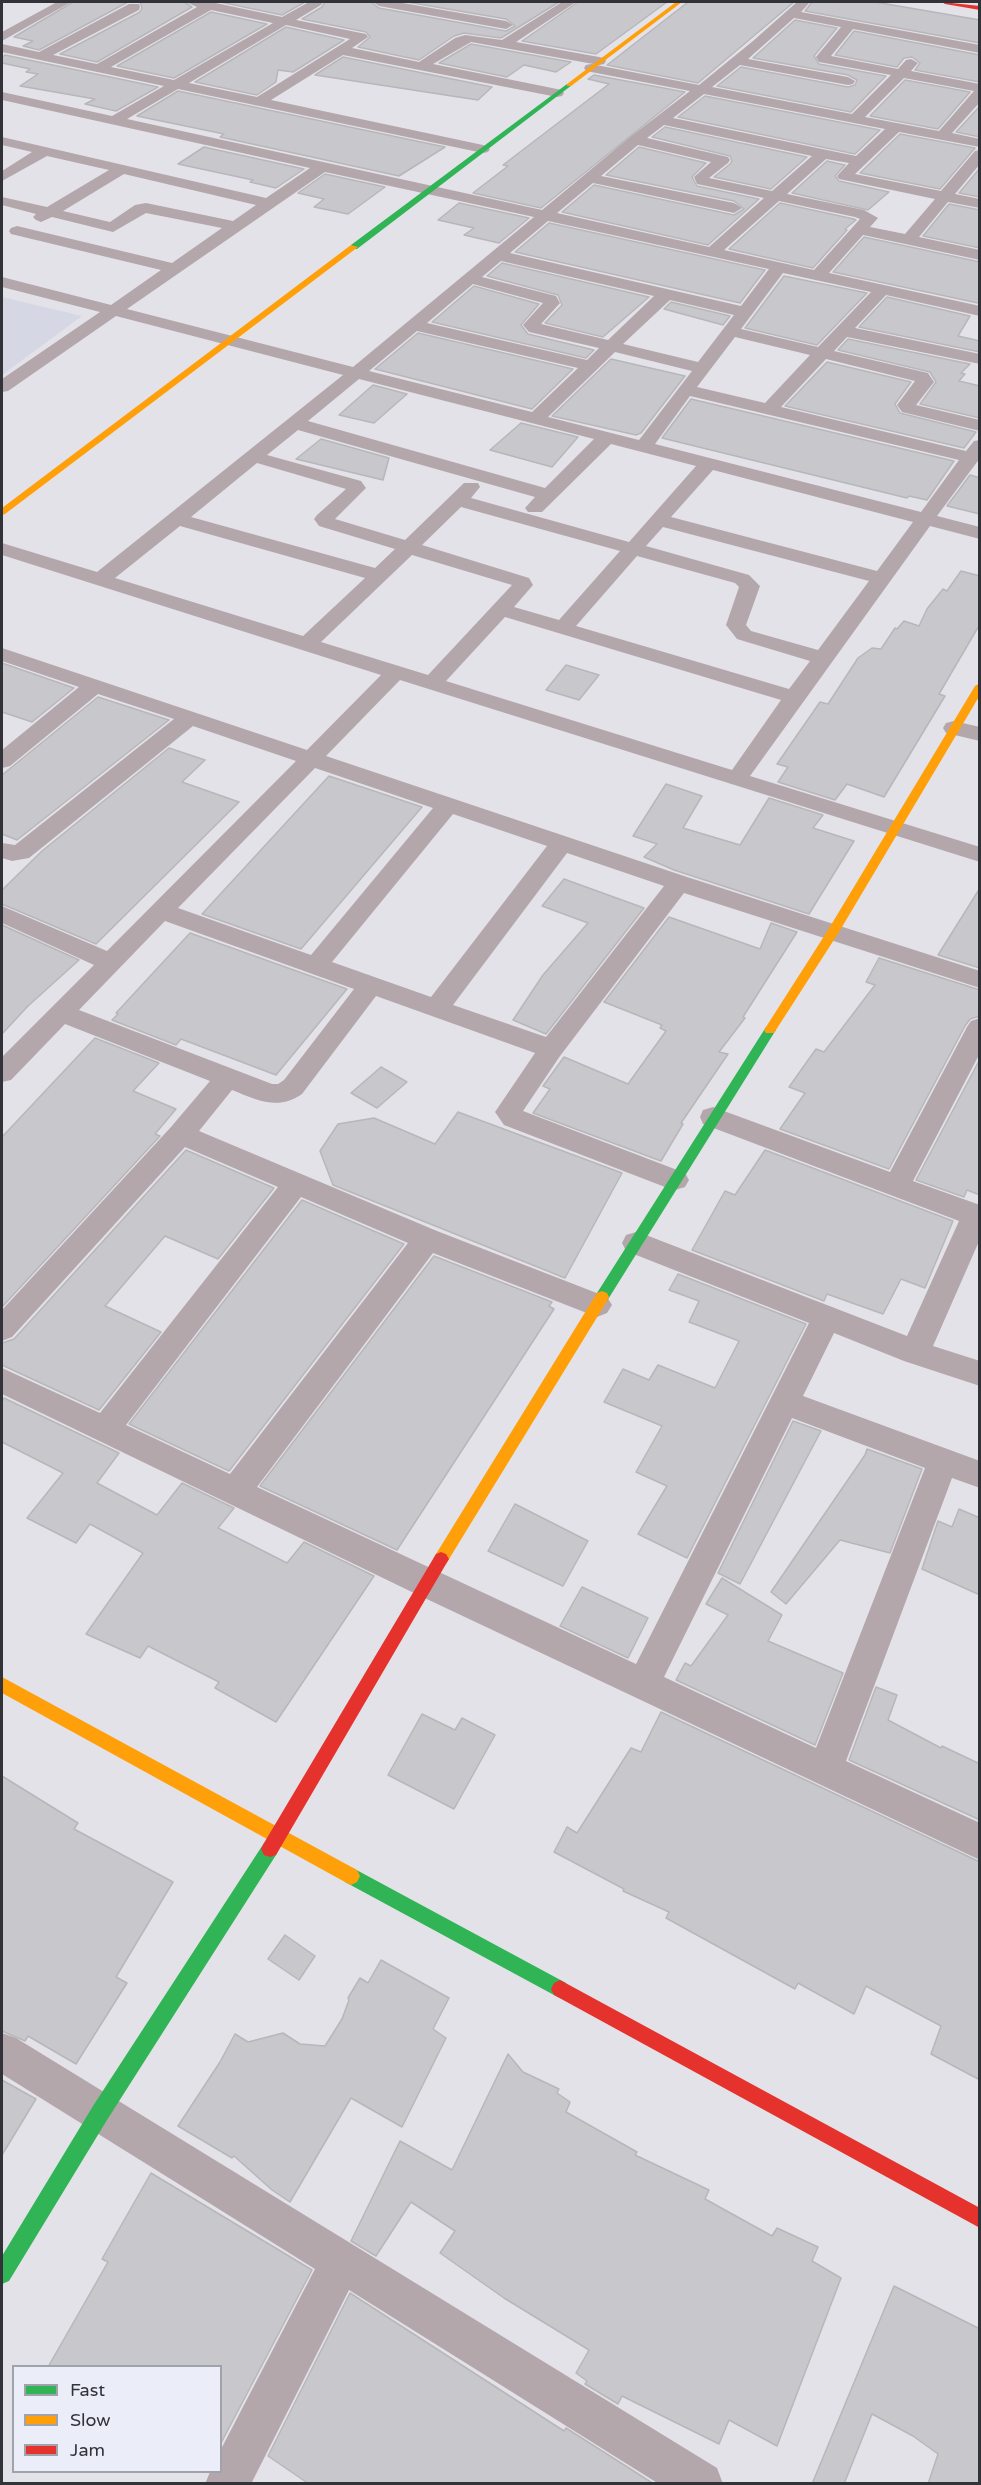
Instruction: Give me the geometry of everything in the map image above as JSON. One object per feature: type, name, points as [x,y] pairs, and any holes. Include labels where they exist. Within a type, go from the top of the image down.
[{"type":"street","points":[[2,37],[65,2]]},
{"type":"street","points":[[192,2],[286,19],[361,37],[259,102]]},
{"type":"street","points":[[117,127],[176,85],[317,2]]},
{"type":"street","points":[[380,2],[413,4],[467,18],[526,29]]},
{"type":"street","points":[[504,44],[570,2]]},
{"type":"street","points":[[2,512],[678,2]]},
{"type":"street","points":[[945,2],[967,3],[980,8]]},
{"type":"street","points":[[41,56],[139,8],[114,4]]},
{"type":"street","points":[[99,69],[210,5]]},
{"type":"street","points":[[467,18],[484,7]]},
{"type":"street","points":[[101,579],[297,424],[412,325],[635,140],[739,61],[798,8],[851,24],[980,49]]},
{"type":"street","points":[[167,14],[189,18]]},
{"type":"street","points":[[851,24],[823,57],[824,59],[901,73],[978,96],[942,136]]},
{"type":"street","points":[[422,66],[465,39],[504,44],[701,90],[980,143]]},
{"type":"street","points":[[855,119],[874,86],[901,73],[934,40]]},
{"type":"street","points":[[2,48],[483,149]]},
{"type":"street","points":[[340,50],[557,93]]},
{"type":"street","points":[[739,61],[874,86]]},
{"type":"street","points":[[2,96],[117,127],[322,167],[546,215],[980,312]]},
{"type":"street","points":[[661,120],[858,161]]},
{"type":"street","points":[[896,127],[844,176],[980,204]]},
{"type":"street","points":[[635,140],[722,158],[723,160],[700,179],[774,197],[867,215],[870,218],[861,230],[817,276]]},
{"type":"street","points":[[2,141],[267,203]]},
{"type":"street","points":[[73,158],[91,146]]},
{"type":"street","points":[[2,177],[45,151]]},
{"type":"street","points":[[712,252],[824,153]]},
{"type":"street","points":[[909,240],[980,153]]},
{"type":"street","points":[[2,387],[322,167]]},
{"type":"street","points":[[2,240],[122,169]]},
{"type":"street","points":[[960,177],[980,181]]},
{"type":"street","points":[[590,178],[757,213]]},
{"type":"street","points":[[2,201],[113,227],[140,208],[146,207],[234,226]]},
{"type":"street","points":[[861,230],[980,255]]},
{"type":"street","points":[[17,231],[172,268]]},
{"type":"street","points":[[498,255],[745,312]]},
{"type":"street","points":[[643,447],[778,267]]},
{"type":"street","points":[[469,278],[550,300],[552,303],[531,326],[533,327],[702,368]]},
{"type":"street","points":[[2,282],[980,533]]},
{"type":"street","points":[[768,410],[882,290]]},
{"type":"street","points":[[535,419],[666,294]]},
{"type":"street","points":[[412,325],[591,366]]},
{"type":"street","points":[[730,331],[922,377],[925,382],[906,405],[908,408],[980,426]]},
{"type":"street","points":[[843,331],[980,359]]},
{"type":"street","points":[[686,390],[768,410],[975,451],[923,519],[735,780]]},
{"type":"street","points":[[297,424],[549,495]]},
{"type":"street","points":[[525,518],[606,438]]},
{"type":"street","points":[[255,457],[354,485],[357,488],[324,520],[407,548],[522,582],[523,585],[502,610],[432,684]]},
{"type":"street","points":[[564,627],[708,464]]},
{"type":"street","points":[[306,645],[483,476]]},
{"type":"street","points":[[457,501],[634,548],[748,582],[750,586],[736,625],[738,631],[744,635],[822,658]]},
{"type":"street","points":[[178,519],[378,575]]},
{"type":"street","points":[[659,520],[880,578]]},
{"type":"street","points":[[2,549],[980,855]]},
{"type":"street","points":[[502,610],[794,697]]},
{"type":"street","points":[[2,654],[679,883],[980,980]]},
{"type":"street","points":[[4,1066],[62,1013],[395,673]]},
{"type":"street","points":[[2,761],[94,685]]},
{"type":"street","points":[[2,2274],[100,2113],[278,1837],[426,1583],[713,1117],[833,932],[893,828],[980,686]]},
{"type":"street","points":[[2,850],[18,854],[27,849],[190,717]]},
{"type":"street","points":[[954,728],[980,734]]},
{"type":"street","points":[[316,965],[449,804]]},
{"type":"street","points":[[437,1008],[562,843]]},
{"type":"street","points":[[675,1180],[509,1115],[509,1107],[679,883]]},
{"type":"street","points":[[161,911],[551,1049]]},
{"type":"street","points":[[2,914],[110,962]]},
{"type":"street","points":[[62,1013],[226,1079],[270,1094],[283,1094],[293,1087],[371,985]]},
{"type":"street","points":[[897,1186],[980,1027]]},
{"type":"street","points":[[2,1329],[181,1134],[226,1079]]},
{"type":"street","points":[[713,1117],[978,1216],[915,1352]]},
{"type":"street","points":[[181,1134],[428,1239],[597,1305]]},
{"type":"street","points":[[105,1429],[296,1184]]},
{"type":"street","points":[[236,1491],[428,1239]]},
{"type":"street","points":[[636,1243],[915,1352],[980,1374]]},
{"type":"street","points":[[643,1685],[827,1317]]},
{"type":"street","points":[[2,1380],[426,1583],[980,1842]]},
{"type":"street","points":[[785,1402],[980,1475]]},
{"type":"street","points":[[825,1770],[943,1462]]},
{"type":"street","points":[[2,1685],[980,2219]]},
{"type":"street","points":[[2,2052],[701,2484]]},
{"type":"street","points":[[227,2484],[342,2261]]},
{"type":"shaded area","points":[[2,297],[82,316],[2,375]]},
{"type":"building","points":[[73,2],[128,2],[39,50],[23,46],[33,41],[14,37]]},
{"type":"building","points":[[140,2],[184,2],[192,7],[97,62],[60,54],[140,12],[142,8]]},
{"type":"building","points":[[220,2],[305,2],[282,15]]},
{"type":"building","points":[[325,2],[371,2],[379,8],[506,31],[515,26],[506,19],[407,2],[559,2],[501,38],[464,33],[454,36],[419,60],[358,47],[370,37],[366,32],[302,19],[322,7]]},
{"type":"building","points":[[578,2],[667,2],[596,54],[522,41]]},
{"type":"building","points":[[688,2],[794,2],[698,83],[607,65]]},
{"type":"building","points":[[812,2],[875,2],[980,20],[980,43],[805,11]]},
{"type":"building","points":[[211,12],[267,24],[174,78],[117,66]]},
{"type":"building","points":[[795,20],[837,28],[814,56],[819,64],[886,76],[851,112],[717,86],[741,67],[848,87],[855,85],[857,80],[848,75],[753,58]]},
{"type":"building","points":[[286,27],[344,40],[293,72],[278,70],[276,82],[257,95],[195,82]]},
{"type":"building","points":[[854,31],[980,55],[980,82],[915,70],[920,63],[912,57],[904,58],[897,67],[835,55]]},
{"type":"building","points":[[471,44],[571,62],[556,72],[524,65],[507,77],[439,63]]},
{"type":"building","points":[[5,55],[158,87],[116,111],[85,104],[95,99],[20,86],[38,74],[26,72],[30,69],[2,63],[2,57]]},
{"type":"building","points":[[343,57],[492,87],[478,100],[315,75]]},
{"type":"building","points":[[594,75],[685,92],[541,208],[473,193],[508,166],[503,165],[609,84],[588,79]]},
{"type":"building","points":[[905,80],[970,92],[938,129],[870,116]]},
{"type":"building","points":[[178,91],[445,147],[399,176],[220,137],[224,134],[137,116]]},
{"type":"building","points":[[705,96],[880,130],[855,154],[678,117]]},
{"type":"building","points":[[980,106],[980,137],[956,132]]},
{"type":"building","points":[[665,127],[807,157],[771,189],[714,177],[730,164],[732,161],[730,156],[652,137]]},
{"type":"building","points":[[900,134],[975,148],[940,189],[860,173]]},
{"type":"building","points":[[204,147],[304,169],[276,188],[250,182],[253,180],[178,164]]},
{"type":"building","points":[[639,147],[706,163],[692,177],[697,186],[759,199],[708,245],[562,212],[594,185],[734,215],[744,209],[734,201],[606,175]]},
{"type":"building","points":[[827,161],[845,165],[835,176],[839,181],[889,192],[868,210],[792,193]]},
{"type":"building","points":[[980,168],[980,197],[959,193]]},
{"type":"building","points":[[325,174],[385,187],[348,214],[314,207],[324,199],[298,193]]},
{"type":"building","points":[[459,203],[529,218],[499,243],[464,235],[474,228],[438,220]]},
{"type":"building","points":[[780,203],[856,220],[845,229],[847,230],[813,268],[729,249]]},
{"type":"building","points":[[949,204],[980,210],[980,248],[923,236]]},
{"type":"building","points":[[549,223],[765,270],[740,303],[515,252]]},
{"type":"building","points":[[864,237],[980,262],[980,301],[978,303],[833,272]]},
{"type":"building","points":[[502,263],[649,297],[603,337],[545,323],[562,305],[558,295],[487,276]]},
{"type":"building","points":[[784,276],[867,293],[817,345],[745,328]]},
{"type":"building","points":[[474,286],[539,304],[521,325],[528,334],[594,350],[586,358],[432,322]]},
{"type":"building","points":[[887,297],[970,316],[958,336],[980,341],[980,352],[859,327]]},
{"type":"building","points":[[671,302],[730,316],[723,325],[664,309]]},
{"type":"building","points":[[418,333],[573,369],[532,409],[375,369]]},
{"type":"building","points":[[848,339],[970,364],[961,373],[965,374],[959,381],[980,386],[980,418],[920,404],[936,382],[930,372],[838,350]]},
{"type":"building","points":[[611,359],[685,376],[641,433],[636,435],[552,416]]},
{"type":"building","points":[[827,362],[911,382],[895,404],[900,413],[976,432],[964,448],[785,406]]},
{"type":"building","points":[[373,385],[407,394],[374,423],[339,415]]},
{"type":"building","points":[[691,399],[954,461],[927,500],[909,496],[907,498],[662,438]]},
{"type":"building","points":[[521,423],[578,437],[552,467],[490,450]]},
{"type":"building","points":[[321,439],[389,458],[383,480],[296,459]]},
{"type":"building","points":[[970,475],[980,478],[980,514],[947,506]]},
{"type":"building","points":[[961,571],[980,576],[980,624],[939,694],[945,696],[884,797],[847,784],[835,800],[778,782],[788,767],[777,764],[820,702],[828,704],[858,658],[872,648],[881,649],[895,628],[897,629],[904,621],[919,626],[927,609],[943,589],[947,591]]},
{"type":"building","points":[[2,663],[74,688],[32,722],[2,712]]},
{"type":"building","points":[[566,665],[599,675],[579,700],[546,690]]},
{"type":"building","points":[[98,697],[169,720],[17,840],[2,834],[2,775]]},
{"type":"building","points":[[169,748],[205,760],[182,782],[239,802],[96,944],[2,904],[2,890],[42,851]]},
{"type":"building","points":[[329,776],[422,807],[301,949],[202,914]]},
{"type":"building","points":[[666,784],[702,796],[683,828],[740,845],[769,798],[823,815],[813,828],[854,841],[809,914],[674,870],[644,857],[657,844],[633,836]]},
{"type":"building","points":[[564,879],[644,908],[546,1034],[513,1020],[543,975],[588,923],[542,906]]},
{"type":"building","points":[[980,888],[980,968],[938,955]]},
{"type":"building","points":[[669,917],[760,949],[771,923],[797,932],[743,1017],[745,1018],[719,1052],[728,1054],[681,1123],[683,1124],[661,1161],[533,1113],[550,1089],[543,1086],[564,1057],[628,1084],[666,1031],[660,1028],[662,1025],[604,1002]]},
{"type":"building","points":[[2,925],[79,960],[28,1006],[2,1034]]},
{"type":"building","points":[[190,933],[347,989],[276,1075],[181,1039],[176,1045],[112,1020]]},
{"type":"building","points":[[879,958],[980,990],[980,1016],[970,1019],[965,1026],[889,1169],[780,1129],[805,1093],[789,1087],[816,1049],[824,1052],[875,985],[866,982]]},
{"type":"building","points":[[95,1038],[159,1063],[133,1091],[176,1109],[155,1134],[160,1136],[2,1307],[2,1137]]},
{"type":"building","points":[[980,1059],[980,1195],[967,1190],[964,1197],[916,1180]]},
{"type":"building","points":[[381,1067],[407,1082],[377,1108],[351,1093]]},
{"type":"building","points":[[458,1112],[622,1173],[565,1278],[333,1185],[320,1151],[338,1124],[374,1118],[435,1144]]},
{"type":"building","points":[[186,1150],[274,1188],[218,1259],[165,1236],[105,1306],[161,1332],[99,1410],[2,1365],[2,1343],[14,1339]]},
{"type":"building","points":[[765,1150],[953,1221],[925,1288],[901,1279],[883,1314],[827,1294],[824,1301],[692,1250],[725,1191],[735,1195]]},
{"type":"building","points":[[302,1200],[404,1244],[229,1471],[129,1424]]},
{"type":"building","points":[[434,1256],[552,1302],[549,1306],[554,1309],[397,1550],[260,1486]]},
{"type":"building","points":[[678,1274],[806,1324],[687,1558],[638,1534],[667,1486],[636,1472],[662,1426],[604,1402],[623,1369],[649,1380],[658,1365],[715,1388],[739,1341],[689,1322],[699,1301],[669,1290]]},
{"type":"building","points":[[4,1398],[119,1453],[97,1483],[157,1515],[182,1483],[234,1508],[218,1528],[287,1563],[304,1542],[374,1576],[276,1722],[215,1688],[219,1682],[148,1646],[140,1658],[86,1634],[143,1553],[90,1524],[76,1543],[27,1518],[63,1473],[2,1442],[2,1401]]},
{"type":"building","points":[[793,1421],[821,1431],[740,1584],[718,1573]]},
{"type":"building","points":[[867,1449],[922,1469],[890,1553],[840,1540],[786,1604],[771,1592]]},
{"type":"building","points":[[515,1504],[588,1541],[563,1586],[488,1551]]},
{"type":"building","points":[[959,1509],[980,1518],[980,1595],[922,1569],[938,1521],[952,1527]]},
{"type":"building","points":[[722,1578],[782,1615],[768,1641],[843,1673],[815,1745],[676,1680],[685,1663],[691,1666],[728,1615],[706,1604]]},
{"type":"building","points":[[582,1587],[648,1618],[628,1658],[560,1626]]},
{"type":"building","points":[[876,1687],[897,1695],[888,1720],[941,1748],[942,1746],[980,1764],[980,1820],[849,1760]]},
{"type":"building","points":[[661,1712],[980,1862],[980,2080],[931,2054],[941,2026],[866,1986],[854,2014],[798,1983],[795,1989],[666,1918],[669,1912],[623,1891],[624,1889],[554,1852],[567,1827],[577,1833],[631,1748],[641,1752]]},
{"type":"building","points":[[422,1714],[455,1730],[462,1718],[495,1735],[454,1809],[388,1775]]},
{"type":"building","points":[[2,1776],[78,1823],[74,1829],[173,1882],[116,1977],[127,1983],[76,2064],[28,2036],[25,2041],[2,2031]]},
{"type":"building","points":[[285,1935],[315,1956],[299,1980],[268,1959]]},
{"type":"building","points":[[381,1960],[449,1998],[433,2029],[446,2038],[402,2127],[351,2098],[290,2202],[272,2190],[234,2156],[232,2158],[178,2126],[220,2062],[235,2034],[248,2042],[283,2033],[300,2044],[325,2046],[342,2019],[348,1998],[360,1978],[368,1983]]},
{"type":"building","points":[[508,2054],[523,2072],[559,2089],[557,2093],[570,2102],[566,2112],[637,2152],[635,2155],[709,2190],[705,2199],[772,2236],[777,2228],[818,2247],[812,2261],[841,2278],[777,2446],[729,2420],[719,2444],[622,2396],[618,2404],[585,2384],[587,2381],[576,2373],[589,2350],[504,2298],[440,2253],[455,2231],[411,2202],[376,2256],[351,2241],[400,2141],[452,2170]]},
{"type":"building","points":[[2,2080],[36,2099],[2,2155]]},
{"type":"building","points":[[151,2173],[312,2270],[222,2441],[222,2365],[49,2365],[108,2262],[102,2259]]},
{"type":"building","points":[[894,2286],[980,2329],[980,2484],[928,2484],[938,2454],[913,2436],[872,2414],[844,2484],[812,2484]]},
{"type":"building","points":[[350,2293],[564,2431],[566,2428],[654,2484],[309,2484],[268,2456]]},
{"type":"traffic: fast","points":[[354,247],[569,85]]},
{"type":"traffic: fast","points":[[602,1297],[770,1030]]},
{"type":"traffic: fast","points":[[2,2274],[100,2113],[270,1849]]},
{"type":"traffic: fast","points":[[351,1876],[560,1989]]},
{"type":"traffic: slow","points":[[569,85],[679,2]]},
{"type":"traffic: slow","points":[[2,512],[354,247]]},
{"type":"traffic: slow","points":[[770,1030],[833,932],[980,686]]},
{"type":"traffic: slow","points":[[441,1559],[602,1297]]},
{"type":"traffic: slow","points":[[2,1685],[351,1876]]},
{"type":"traffic: jam","points":[[945,2],[980,8]]},
{"type":"traffic: jam","points":[[270,1849],[441,1559]]},
{"type":"traffic: jam","points":[[560,1989],[980,2219]]}]
